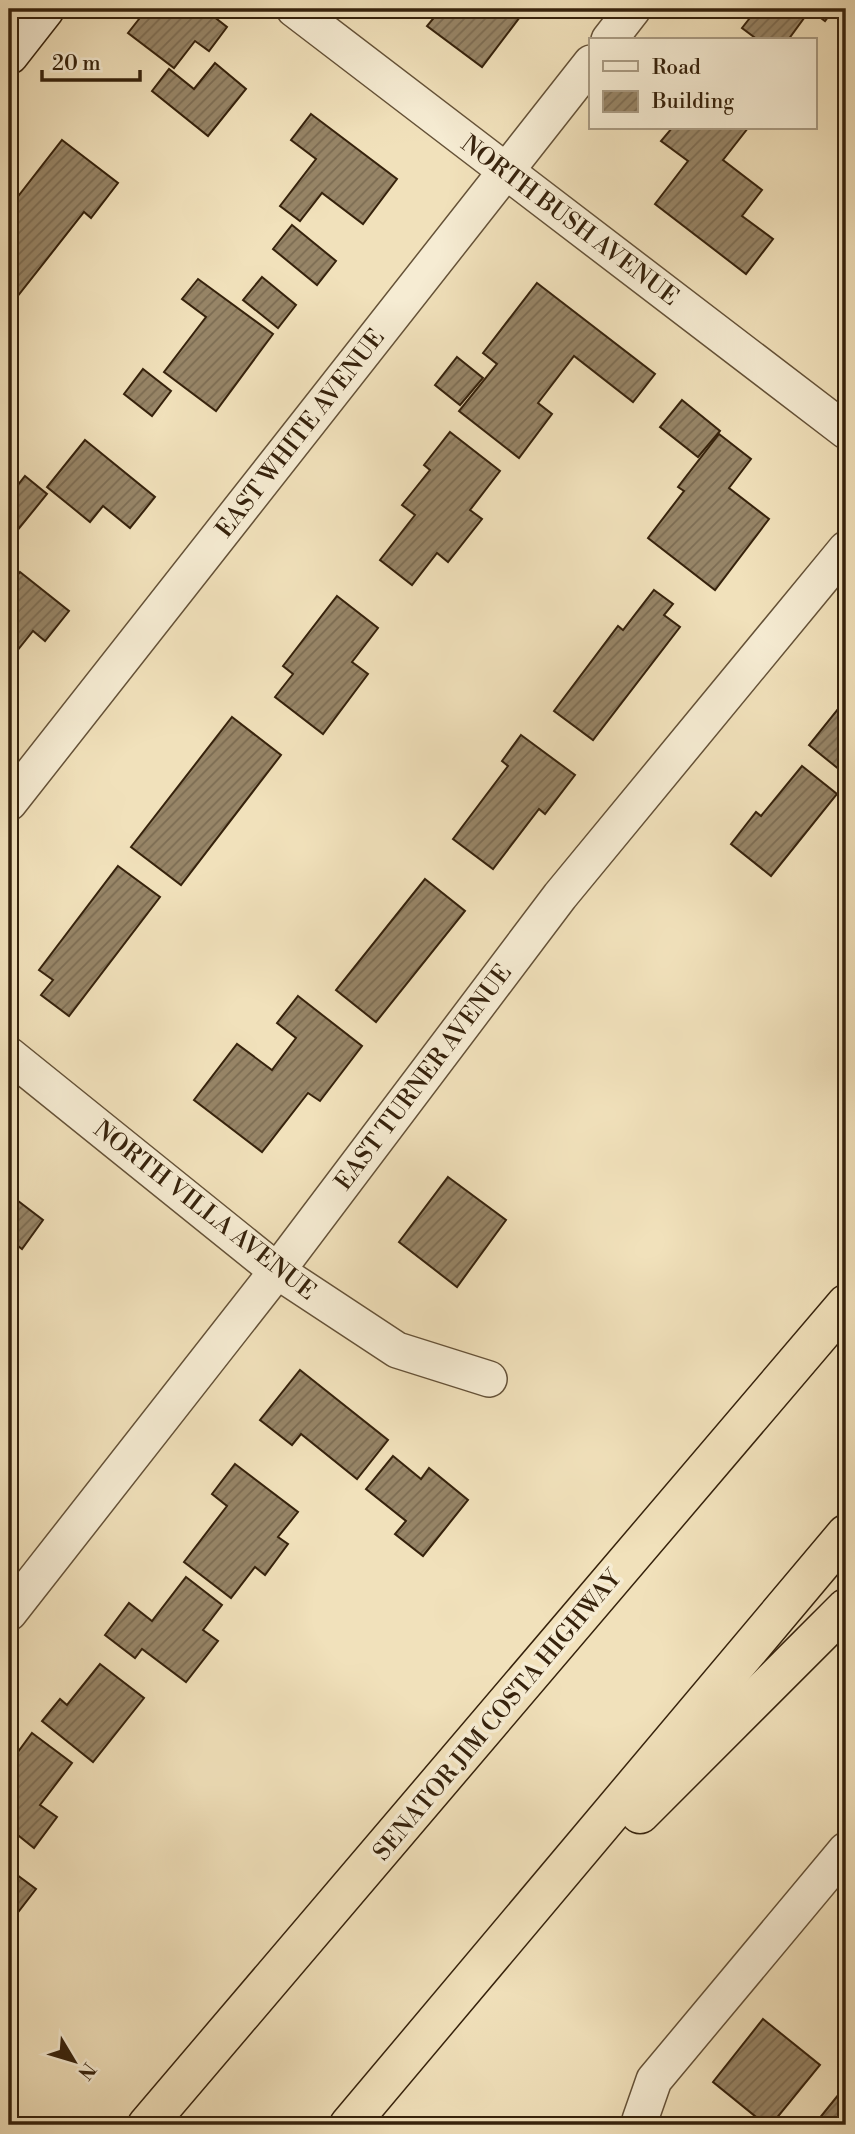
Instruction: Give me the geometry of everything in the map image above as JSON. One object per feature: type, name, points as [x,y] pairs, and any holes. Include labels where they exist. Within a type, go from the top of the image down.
[{"type":"highway","name":"SENATOR JIM COSTA HIGHWAY","points":[[147,2125],[846,1304]]},
{"type":"highway","points":[[349,2125],[846,1534]]},
{"type":"highway","points":[[458,1996],[846,1608]]},
{"type":"main road","points":[[9,55],[45,9]]},
{"type":"street","name":"NORTH BUSH AVENUE","points":[[294,9],[846,431]]},
{"type":"street","points":[[611,38],[633,9]]},
{"type":"street","name":"EAST WHITE AVENUE","points":[[9,803],[589,66]]},
{"type":"street","name":"EAST TURNER AVENUE","points":[[9,1614],[277,1270],[560,896],[846,549]]},
{"type":"street","name":"NORTH VILLA AVENUE","points":[[9,1055],[277,1270],[397,1350],[489,1379]]},
{"type":"street","points":[[643,2125],[640,2120],[654,2080],[846,1850]]},
{"type":"building","points":[[147,9],[204,9],[227,27],[209,51],[195,41],[174,68],[128,33]]},
{"type":"building","points":[[441,9],[526,9],[482,67],[427,26]]},
{"type":"building","points":[[757,9],[834,9],[825,21],[810,10],[789,38],[755,38],[742,28]]},
{"type":"building","points":[[215,63],[246,89],[208,136],[152,91],[169,69],[194,89]]},
{"type":"building","points":[[311,114],[397,179],[363,224],[322,193],[300,221],[280,206],[316,159],[291,140]]},
{"type":"building","points":[[670,130],[746,130],[723,160],[762,190],[742,216],[773,239],[746,274],[655,204],[688,161],[661,141]]},
{"type":"building","points":[[62,140],[118,183],[91,218],[84,212],[13,302],[9,298],[9,208]]},
{"type":"building","points":[[292,225],[336,261],[317,285],[273,249]]},
{"type":"building","points":[[262,277],[296,305],[278,328],[243,300]]},
{"type":"building","points":[[198,279],[273,334],[216,411],[164,372],[206,317],[182,299]]},
{"type":"building","points":[[537,283],[655,374],[633,402],[574,356],[538,403],[552,414],[519,458],[459,411],[497,364],[483,353]]},
{"type":"building","points":[[457,357],[483,378],[460,405],[435,385]]},
{"type":"building","points":[[143,369],[171,391],[152,416],[124,394]]},
{"type":"building","points":[[682,400],[720,431],[698,457],[660,427]]},
{"type":"building","points":[[450,432],[500,471],[470,510],[482,519],[448,562],[437,553],[412,585],[380,560],[415,515],[402,505],[430,470],[424,465]]},
{"type":"building","points":[[719,434],[751,459],[729,488],[769,519],[715,590],[648,538],[684,491],[678,487]]},
{"type":"building","points":[[85,440],[155,497],[130,528],[103,506],[90,522],[47,487]]},
{"type":"building","points":[[25,476],[47,494],[16,532],[9,526],[9,488],[13,491]]},
{"type":"building","points":[[20,572],[69,611],[45,641],[33,631],[9,661],[9,586]]},
{"type":"building","points":[[654,590],[673,604],[664,615],[680,627],[593,740],[554,711],[618,626],[623,630]]},
{"type":"building","points":[[337,596],[378,628],[352,662],[368,674],[323,734],[275,697],[293,674],[283,666]]},
{"type":"building","points":[[846,699],[846,775],[809,745]]},
{"type":"building","points":[[232,717],[281,755],[181,885],[131,847]]},
{"type":"building","points":[[521,735],[575,775],[545,814],[539,809],[493,869],[453,839],[508,766],[502,761]]},
{"type":"building","points":[[802,766],[837,794],[771,876],[731,844],[756,812],[761,816]]},
{"type":"building","points":[[118,866],[160,897],[69,1016],[41,995],[53,980],[39,970]]},
{"type":"building","points":[[425,879],[465,911],[376,1022],[336,990]]},
{"type":"building","points":[[298,996],[362,1046],[320,1101],[308,1093],[262,1152],[194,1100],[237,1044],[272,1070],[296,1038],[277,1023]]},
{"type":"building","points":[[448,1177],[506,1220],[457,1287],[399,1242]]},
{"type":"building","points":[[9,1194],[43,1220],[22,1249],[9,1239]]},
{"type":"building","points":[[300,1370],[388,1440],[357,1479],[301,1434],[292,1445],[260,1420]]},
{"type":"building","points":[[393,1456],[421,1479],[429,1468],[468,1500],[423,1556],[395,1534],[406,1521],[366,1489]]},
{"type":"building","points":[[235,1464],[298,1512],[278,1537],[288,1544],[265,1575],[255,1567],[231,1598],[184,1562],[227,1506],[212,1494]]},
{"type":"building","points":[[186,1577],[222,1605],[203,1630],[218,1641],[186,1682],[142,1649],[135,1658],[105,1635],[129,1603],[152,1621]]},
{"type":"building","points":[[100,1664],[144,1698],[93,1762],[42,1721],[60,1699],[67,1705]]},
{"type":"building","points":[[32,1733],[72,1763],[40,1805],[57,1817],[34,1848],[9,1828],[9,1764]]},
{"type":"building","points":[[9,1869],[36,1889],[9,1924]]},
{"type":"building","points":[[763,2019],[820,2065],[771,2125],[766,2125],[713,2082]]},
{"type":"building","points":[[839,2094],[846,2100],[846,2125],[814,2125]]}]
